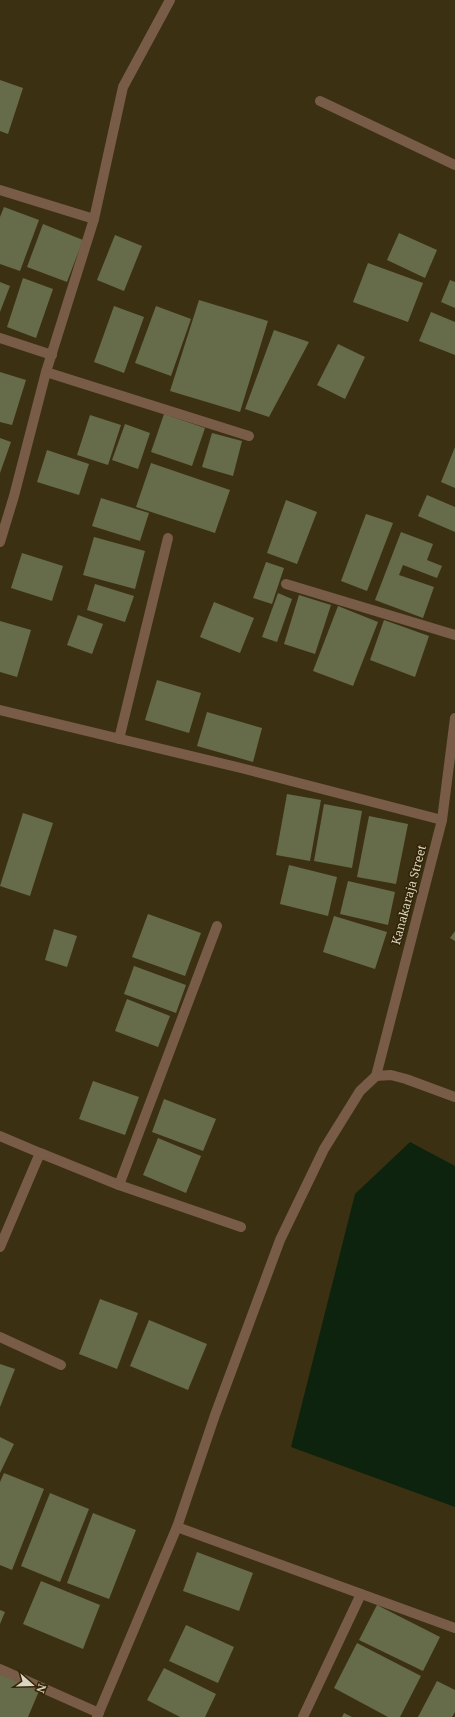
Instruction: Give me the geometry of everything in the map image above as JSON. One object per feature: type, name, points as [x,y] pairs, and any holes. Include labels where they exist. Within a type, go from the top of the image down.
[{"type":"street","points":[[0,542],[14,496],[46,372],[94,219],[122,87],[170,0]]},
{"type":"street","points":[[320,101],[455,165]]},
{"type":"street","points":[[0,190],[94,219]]},
{"type":"street","points":[[0,338],[52,355]]},
{"type":"street","points":[[46,372],[249,436]]},
{"type":"street","points":[[119,739],[168,538]]},
{"type":"street","points":[[286,584],[455,635]]},
{"type":"street","points":[[0,710],[245,769],[442,820]]},
{"type":"street","name":"Kanakaraja Street","points":[[376,1076],[451,780],[455,718]]},
{"type":"street","points":[[119,1185],[217,926]]},
{"type":"street","points":[[0,1669],[98,1715],[177,1527],[215,1415],[280,1240],[324,1149],[360,1091],[376,1076],[391,1075],[455,1097]]},
{"type":"street","points":[[0,1136],[119,1185],[241,1227]]},
{"type":"street","points":[[0,1247],[40,1152]]},
{"type":"street","points":[[0,1337],[61,1365]]},
{"type":"street","points":[[177,1527],[455,1628]]},
{"type":"street","points":[[303,1717],[361,1594]]},
{"type":"shaded area","points":[[410,1142],[455,1166],[455,1507],[291,1447],[355,1194]]},
{"type":"building","points":[[0,80],[23,88],[8,134],[0,131]]},
{"type":"building","points":[[4,207],[39,220],[20,271],[0,264],[0,217]]},
{"type":"building","points":[[43,224],[83,240],[67,282],[27,267]]},
{"type":"building","points":[[399,233],[437,250],[425,278],[387,260]]},
{"type":"building","points":[[115,235],[142,246],[124,291],[97,280]]},
{"type":"building","points":[[368,263],[423,283],[408,322],[353,302]]},
{"type":"building","points":[[23,278],[53,289],[36,338],[7,327]]},
{"type":"building","points":[[450,280],[455,282],[455,308],[441,302]]},
{"type":"building","points":[[0,282],[10,286],[0,312]]},
{"type":"building","points":[[199,300],[268,321],[240,412],[170,391]]},
{"type":"building","points":[[114,306],[144,317],[124,373],[94,362]]},
{"type":"building","points":[[156,306],[191,319],[171,376],[135,363]]},
{"type":"building","points":[[431,312],[455,322],[455,355],[419,341]]},
{"type":"building","points":[[274,330],[309,342],[269,417],[245,409]]},
{"type":"building","points":[[338,344],[365,357],[345,399],[317,385]]},
{"type":"building","points":[[0,372],[26,380],[12,425],[0,422]]},
{"type":"building","points":[[164,414],[205,428],[192,466],[151,452]]},
{"type":"building","points":[[90,415],[121,425],[108,465],[77,455]]},
{"type":"building","points":[[125,424],[150,433],[138,469],[112,460]]},
{"type":"building","points":[[212,433],[242,441],[233,476],[202,467]]},
{"type":"building","points":[[0,438],[11,442],[0,473]]},
{"type":"building","points":[[455,447],[455,488],[441,482]]},
{"type":"building","points":[[47,450],[89,464],[79,495],[37,482]]},
{"type":"building","points":[[151,463],[230,490],[215,533],[136,507]]},
{"type":"building","points":[[427,495],[455,507],[455,532],[418,516]]},
{"type":"building","points":[[101,498],[149,513],[140,541],[92,526]]},
{"type":"building","points":[[286,500],[317,512],[297,564],[267,553]]},
{"type":"building","points":[[366,514],[393,523],[367,591],[341,581]]},
{"type":"building","points":[[401,532],[433,544],[427,560],[442,566],[437,578],[403,565],[399,575],[434,587],[423,618],[375,600]]},
{"type":"building","points":[[94,537],[145,551],[135,589],[83,575]]},
{"type":"building","points":[[22,553],[63,566],[52,601],[11,588]]},
{"type":"building","points":[[266,562],[284,568],[272,604],[253,598]]},
{"type":"building","points":[[95,584],[134,596],[125,622],[87,610]]},
{"type":"building","points":[[278,593],[292,599],[277,642],[262,637]]},
{"type":"building","points":[[299,595],[331,605],[315,654],[284,644]]},
{"type":"building","points":[[214,602],[254,618],[240,653],[200,637]]},
{"type":"building","points":[[338,606],[378,622],[353,686],[313,671]]},
{"type":"building","points":[[78,615],[103,624],[92,654],[67,645]]},
{"type":"building","points":[[384,620],[429,636],[415,677],[370,660]]},
{"type":"building","points":[[0,621],[31,630],[17,677],[0,672]]},
{"type":"building","points":[[157,680],[201,693],[189,733],[145,720]]},
{"type":"building","points":[[207,712],[262,728],[253,762],[197,746]]},
{"type":"building","points":[[287,794],[321,800],[310,861],[276,855]]},
{"type":"building","points":[[324,804],[362,811],[352,868],[314,861]]},
{"type":"building","points":[[23,813],[53,823],[30,896],[0,886]]},
{"type":"building","points":[[369,816],[408,824],[396,884],[357,877]]},
{"type":"building","points":[[289,865],[337,877],[328,916],[280,904]]},
{"type":"building","points":[[348,881],[395,892],[388,925],[340,914]]},
{"type":"building","points":[[148,914],[201,933],[185,976],[132,957]]},
{"type":"building","points":[[334,916],[387,932],[375,969],[323,952]]},
{"type":"building","points":[[54,929],[77,936],[67,967],[45,960]]},
{"type":"building","points":[[455,931],[455,941],[450,938]]},
{"type":"building","points":[[134,966],[186,985],[176,1013],[124,994]]},
{"type":"building","points":[[127,999],[170,1016],[158,1047],[115,1031]]},
{"type":"building","points":[[93,1081],[139,1097],[125,1135],[79,1119]]},
{"type":"building","points":[[164,1099],[216,1119],[203,1151],[152,1132]]},
{"type":"building","points":[[158,1138],[201,1156],[186,1193],[143,1175]]},
{"type":"building","points":[[100,1299],[138,1313],[117,1369],[79,1354]]},
{"type":"building","points":[[149,1320],[207,1344],[188,1390],[130,1366]]},
{"type":"building","points":[[0,1364],[15,1369],[0,1407]]},
{"type":"building","points":[[0,1437],[14,1444],[0,1473]]},
{"type":"building","points":[[4,1473],[44,1489],[12,1570],[0,1565],[0,1482]]},
{"type":"building","points":[[50,1493],[89,1509],[60,1582],[21,1566]]},
{"type":"building","points":[[93,1513],[136,1530],[109,1599],[67,1583]]},
{"type":"building","points":[[197,1552],[253,1573],[239,1611],[183,1591]]},
{"type":"building","points":[[41,1581],[100,1605],[83,1649],[23,1624]]},
{"type":"building","points":[[377,1605],[440,1637],[423,1671],[359,1640]]},
{"type":"building","points":[[0,1610],[5,1612],[0,1624]]},
{"type":"building","points":[[186,1625],[234,1647],[218,1683],[169,1661]]},
{"type":"building","points":[[357,1643],[421,1676],[400,1717],[388,1717],[334,1688]]},
{"type":"building","points":[[164,1668],[216,1694],[205,1717],[180,1717],[147,1700]]},
{"type":"building","points":[[0,1674],[39,1691],[28,1717],[0,1717]]},
{"type":"building","points":[[437,1681],[455,1690],[455,1712],[452,1717],[418,1717]]},
{"type":"building","points":[[344,1713],[352,1717],[342,1717]]}]
